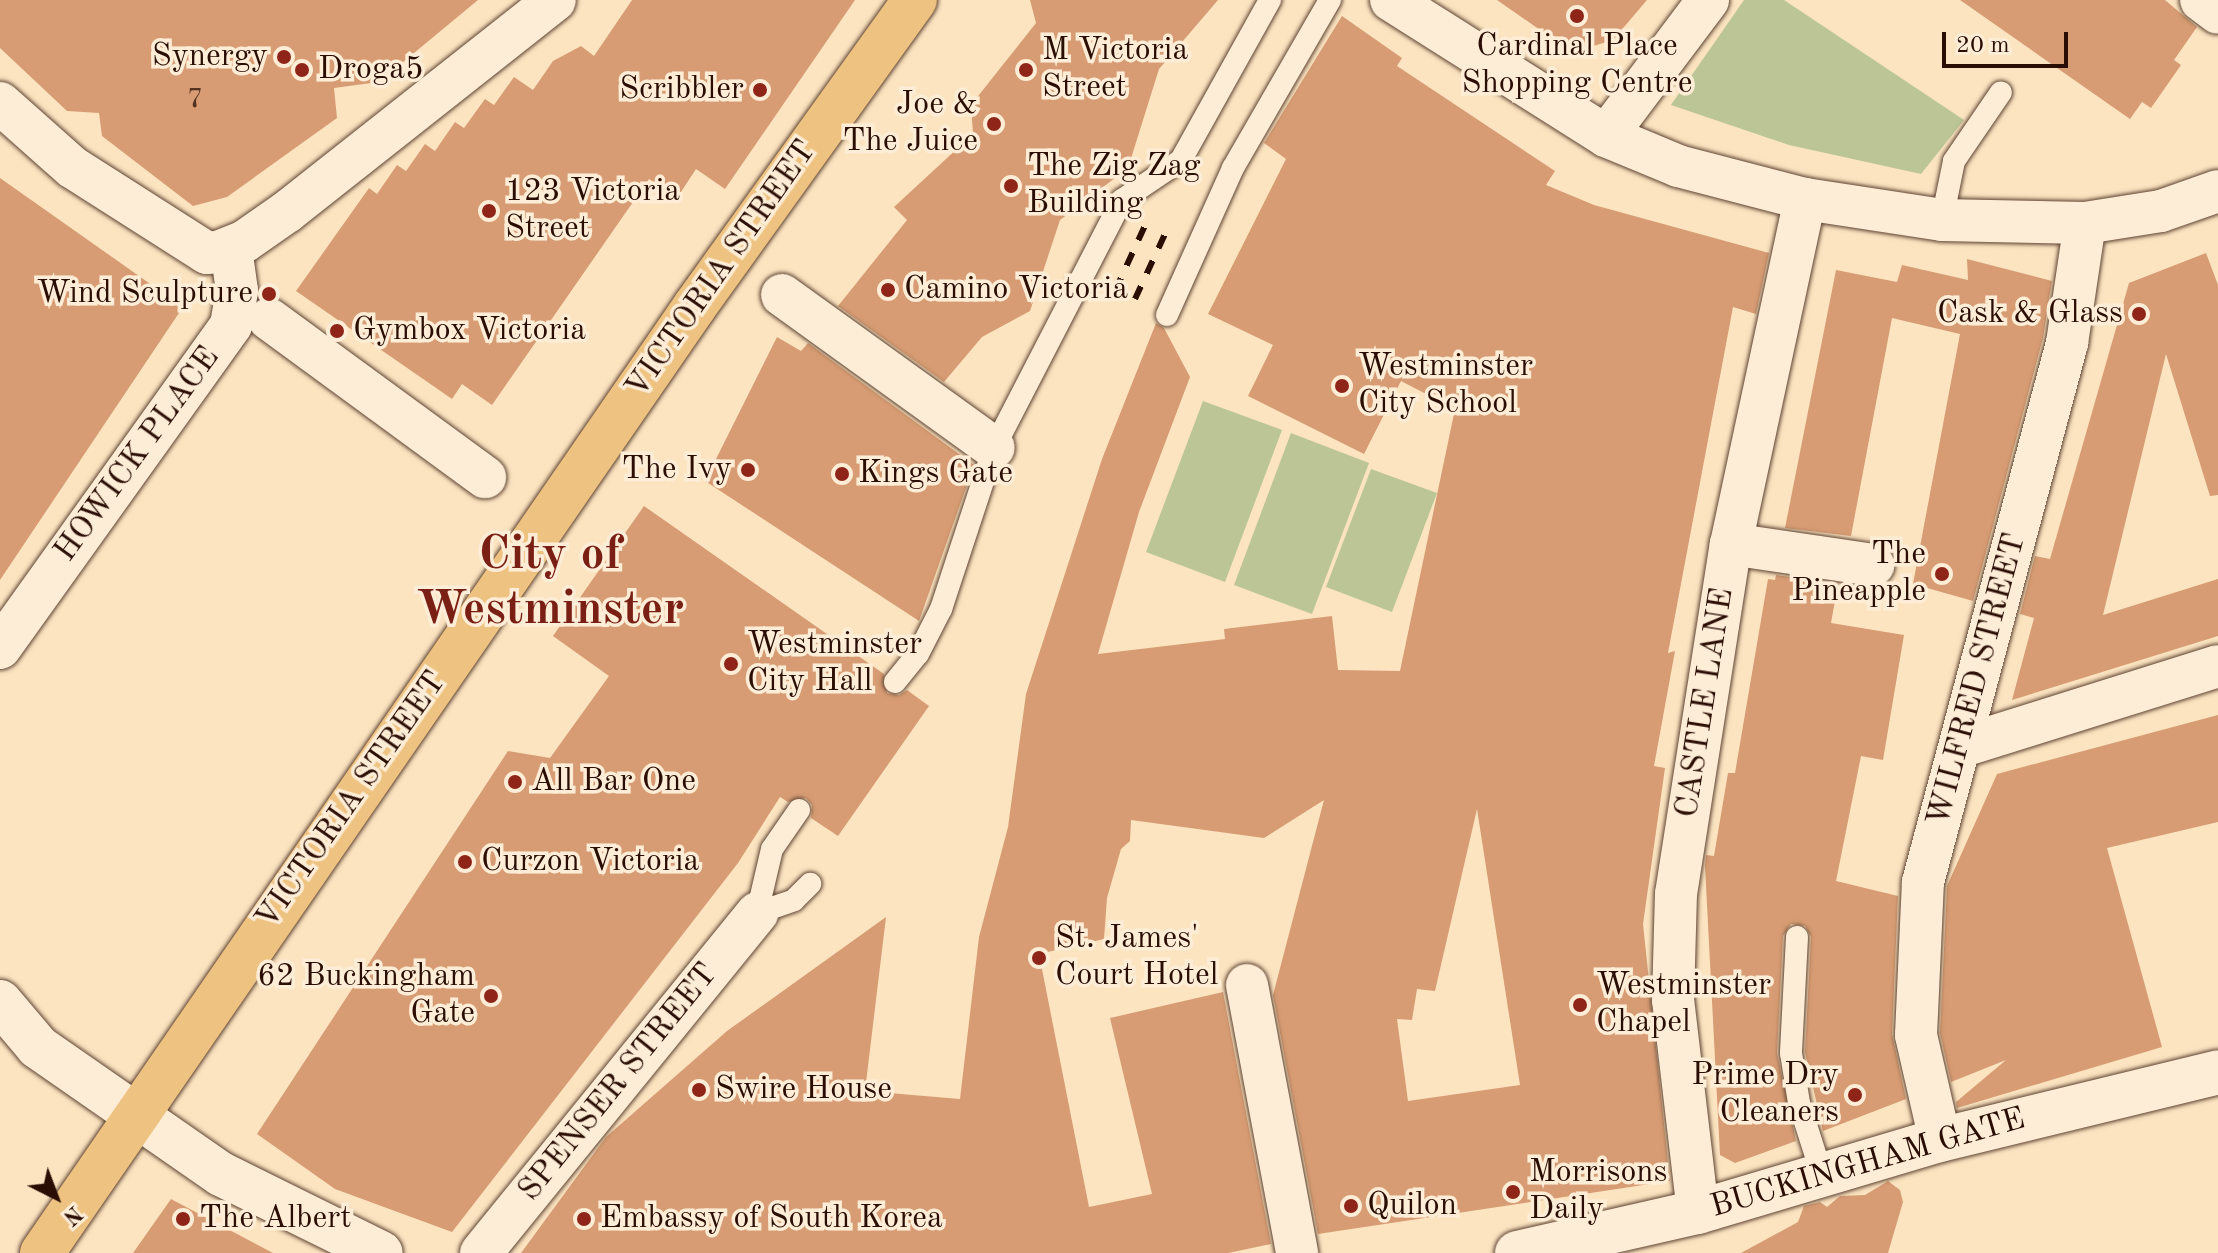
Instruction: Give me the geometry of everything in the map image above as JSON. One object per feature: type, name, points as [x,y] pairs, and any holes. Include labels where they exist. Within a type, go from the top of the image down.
[{"type":"main road","name":"VICTORIA STREET","points":[[42,1253],[138,1119],[190,1034],[695,306],[915,0]]},
{"type":"main road","points":[[0,1002],[38,1047],[221,1174],[381,1253]]},
{"type":"main road","name":"BUCKINGHAM GATE","points":[[1517,1253],[1624,1242],[1698,1212],[1940,1140],[2218,1072]]},
{"type":"street","points":[[0,103],[72,167],[219,250],[299,203],[555,0]]},
{"type":"street","points":[[1391,0],[1606,136],[1678,166],[1805,199],[1942,220],[2085,223],[2161,211],[2218,191]]},
{"type":"street","points":[[1606,136],[1708,0]]},
{"type":"street","points":[[2201,0],[2218,13]]},
{"type":"street","name":"CASTLE LANE","points":[[1698,1212],[1673,1000],[1676,894],[1731,544],[1805,199]]},
{"type":"street","name":"WILFRED STREET","points":[[1940,1140],[1916,1035],[1923,882],[1963,746],[2067,343],[2085,223]]},
{"type":"street","name":"HOWICK PLACE","points":[[0,648],[231,325],[237,291],[219,250]]},
{"type":"street","points":[[782,295],[994,448]]},
{"type":"street","points":[[269,319],[485,477]]},
{"type":"street","points":[[1731,544],[1873,565]]},
{"type":"street","points":[[1963,746],[2218,666]]},
{"type":"street","name":"SPENSER STREET","points":[[481,1253],[757,913]]},
{"type":"street","points":[[1247,985],[1297,1253]]},
{"type":"lane","points":[[895,682],[918,654],[941,609],[994,448],[1122,200],[1181,160],[1270,0]]},
{"type":"lane","points":[[1167,315],[1233,168],[1330,0]]},
{"type":"lane","points":[[1942,220],[1954,161],[2001,92]]},
{"type":"lane","points":[[757,913],[772,849],[799,810]]},
{"type":"lane","points":[[757,913],[794,900],[810,884]]},
{"type":"lane","points":[[1797,937],[1791,1053],[1822,1175]]},
{"type":"green space","points":[[1744,0],[1784,0],[1964,120],[1921,174],[1789,145],[1671,105]]},
{"type":"green space","points":[[1203,401],[1282,430],[1225,582],[1146,552]]},
{"type":"green space","points":[[1291,433],[1369,463],[1312,614],[1234,585]]},
{"type":"green space","points":[[1371,469],[1437,493],[1392,612],[1326,587]]},
{"type":"building","points":[[0,0],[478,0],[379,82],[334,88],[337,118],[227,197],[193,206],[102,136],[99,113],[67,111],[0,48]]},
{"type":"building","name":"123 Victoria Street","points":[[632,0],[855,0],[725,189],[696,169],[677,198],[649,179],[492,405],[462,384],[452,399],[296,291],[369,188],[377,194],[397,165],[406,171],[425,144],[435,151],[455,122],[464,128],[485,99],[494,105],[514,77],[533,90],[553,61],[581,46],[594,56]]},
{"type":"building","name":"The Zig Zag Building","points":[[1030,0],[1218,0],[1159,69],[1128,168],[1060,220],[1030,311],[982,337],[944,382],[838,306],[907,220],[894,207],[973,134],[971,105],[1036,23]]},
{"type":"building","name":"Cardinal Place Shopping Centre","points":[[1497,0],[1647,0],[1613,40],[1587,48],[1543,32]]},
{"type":"building","points":[[1960,0],[2165,0],[2197,27],[2174,60],[2181,65],[2151,108],[2142,102],[2130,119]]},
{"type":"building","points":[[1342,16],[1402,58],[1397,66],[1555,171],[1546,185],[1594,205],[1769,253],[1756,314],[1733,307],[1668,653],[1675,651],[1654,766],[1665,768],[1643,924],[1670,1181],[1318,1234],[1273,995],[1324,800],[1264,838],[1131,820],[1130,841],[1121,849],[1107,898],[1104,939],[1039,954],[1089,1207],[1152,1194],[1110,1018],[1223,992],[1271,1244],[1228,1253],[521,1253],[606,1137],[727,1031],[886,917],[865,1091],[960,1099],[979,937],[1008,827],[1026,694],[1102,459],[1156,323],[1164,328],[1190,377],[1139,512],[1098,654],[1225,639],[1224,629],[1332,616],[1338,670],[1400,671],[1455,409],[1401,381],[1364,454],[1248,396],[1273,345],[1208,314],[1286,159],[1264,143]],"holes":[[[1477,809],[1520,1085],[1408,1101],[1397,1019],[1412,1020],[1417,989],[1435,991]]]},
{"type":"building","points":[[0,178],[183,307],[0,580]]},
{"type":"building","points":[[2206,253],[2218,285],[2218,495],[2210,496],[2166,354],[2103,615],[2218,579],[2218,636],[2012,700],[2034,618],[2020,614],[2035,556],[2050,559],[2129,283]]},
{"type":"building","points":[[1967,259],[2052,281],[2043,338],[1973,601],[1913,584],[1960,334],[1892,318],[1851,536],[1785,528],[1836,270],[1897,282],[1902,265],[1968,280]]},
{"type":"building","name":"Kings Gate","points":[[777,337],[801,351],[808,343],[974,465],[919,621],[705,481]]},
{"type":"building","name":"62 Buckingham Gate","points":[[644,506],[884,674],[887,693],[899,695],[907,690],[929,706],[838,836],[811,818],[812,805],[806,798],[788,802],[780,797],[738,863],[452,1232],[335,1189],[257,1134],[508,751],[550,758],[609,676],[553,636]]},
{"type":"building","points":[[1776,575],[1838,584],[1831,623],[1904,635],[1883,760],[1861,756],[1836,881],[1898,896],[1892,1034],[1906,1099],[1823,1131],[1805,1052],[1811,937],[1805,926],[1791,924],[1783,936],[1777,1053],[1796,1141],[1735,1163],[1720,1155],[1705,866],[1706,855],[1714,856],[1728,773],[1735,773],[1768,579],[1775,580]]},
{"type":"building","points":[[2218,715],[2218,822],[2107,848],[2162,1047],[1957,1108],[1956,1102],[2006,1060],[1951,1082],[1940,1033],[1947,886],[1997,774]]},
{"type":"building","points":[[1888,1181],[1900,1190],[1903,1202],[1888,1253],[1741,1253],[1798,1222],[1804,1206],[1820,1202],[1827,1207],[1840,1196],[1865,1195]]},
{"type":"building","name":"The Albert","points":[[171,1199],[273,1253],[133,1253]]},
{"type":"railway","points":[[1115,291],[1148,219]]},
{"type":"railway","points":[[1135,299],[1166,232]]},
{"type":"place","name":"Cardinal Place Shopping Centre","points":[[1577,16]]},
{"type":"place","name":"Synergy","points":[[284,57]]},
{"type":"place","name":"Droga5","points":[[302,70]]},
{"type":"place","name":"M Victoria Street","points":[[1026,70]]},
{"type":"place","name":"Scribbler","points":[[760,90]]},
{"type":"place","name":"Joe & The Juice","points":[[994,124]]},
{"type":"place","name":"The Zig Zag Building","points":[[1011,186]]},
{"type":"place","name":"123 Victoria Street","points":[[489,211]]},
{"type":"place","name":"Camino Victoria","points":[[888,290]]},
{"type":"place","name":"Wind Sculpture","points":[[269,294]]},
{"type":"place","name":"Cask & Glass","points":[[2139,314]]},
{"type":"place","name":"Gymbox Victoria","points":[[337,331]]},
{"type":"place","name":"Westminster City School","points":[[1342,386]]},
{"type":"place","name":"The Ivy","points":[[748,470]]},
{"type":"place","name":"Kings Gate","points":[[842,474]]},
{"type":"place","name":"The Pineapple","points":[[1942,574]]},
{"type":"place","name":"Westminster City Hall","points":[[731,664]]},
{"type":"place","name":"All Bar One","points":[[515,782]]},
{"type":"place","name":"Curzon Victoria","points":[[465,862]]},
{"type":"place","name":"St. James' Court Hotel","points":[[1039,958]]},
{"type":"place","name":"62 Buckingham Gate","points":[[491,996]]},
{"type":"place","name":"Westminster Chapel","points":[[1580,1005]]},
{"type":"place","name":"Swire House","points":[[699,1090]]},
{"type":"place","name":"Prime Dry Cleaners","points":[[1855,1095]]},
{"type":"place","name":"Morrisons Daily","points":[[1513,1192]]},
{"type":"place","name":"Quilon","points":[[1351,1206]]},
{"type":"place","name":"The Albert","points":[[183,1219]]},
{"type":"place","name":"Embassy of South Korea","points":[[584,1219]]},
{"type":"district","name":"City of Westminster","points":[[550,582]]}]
